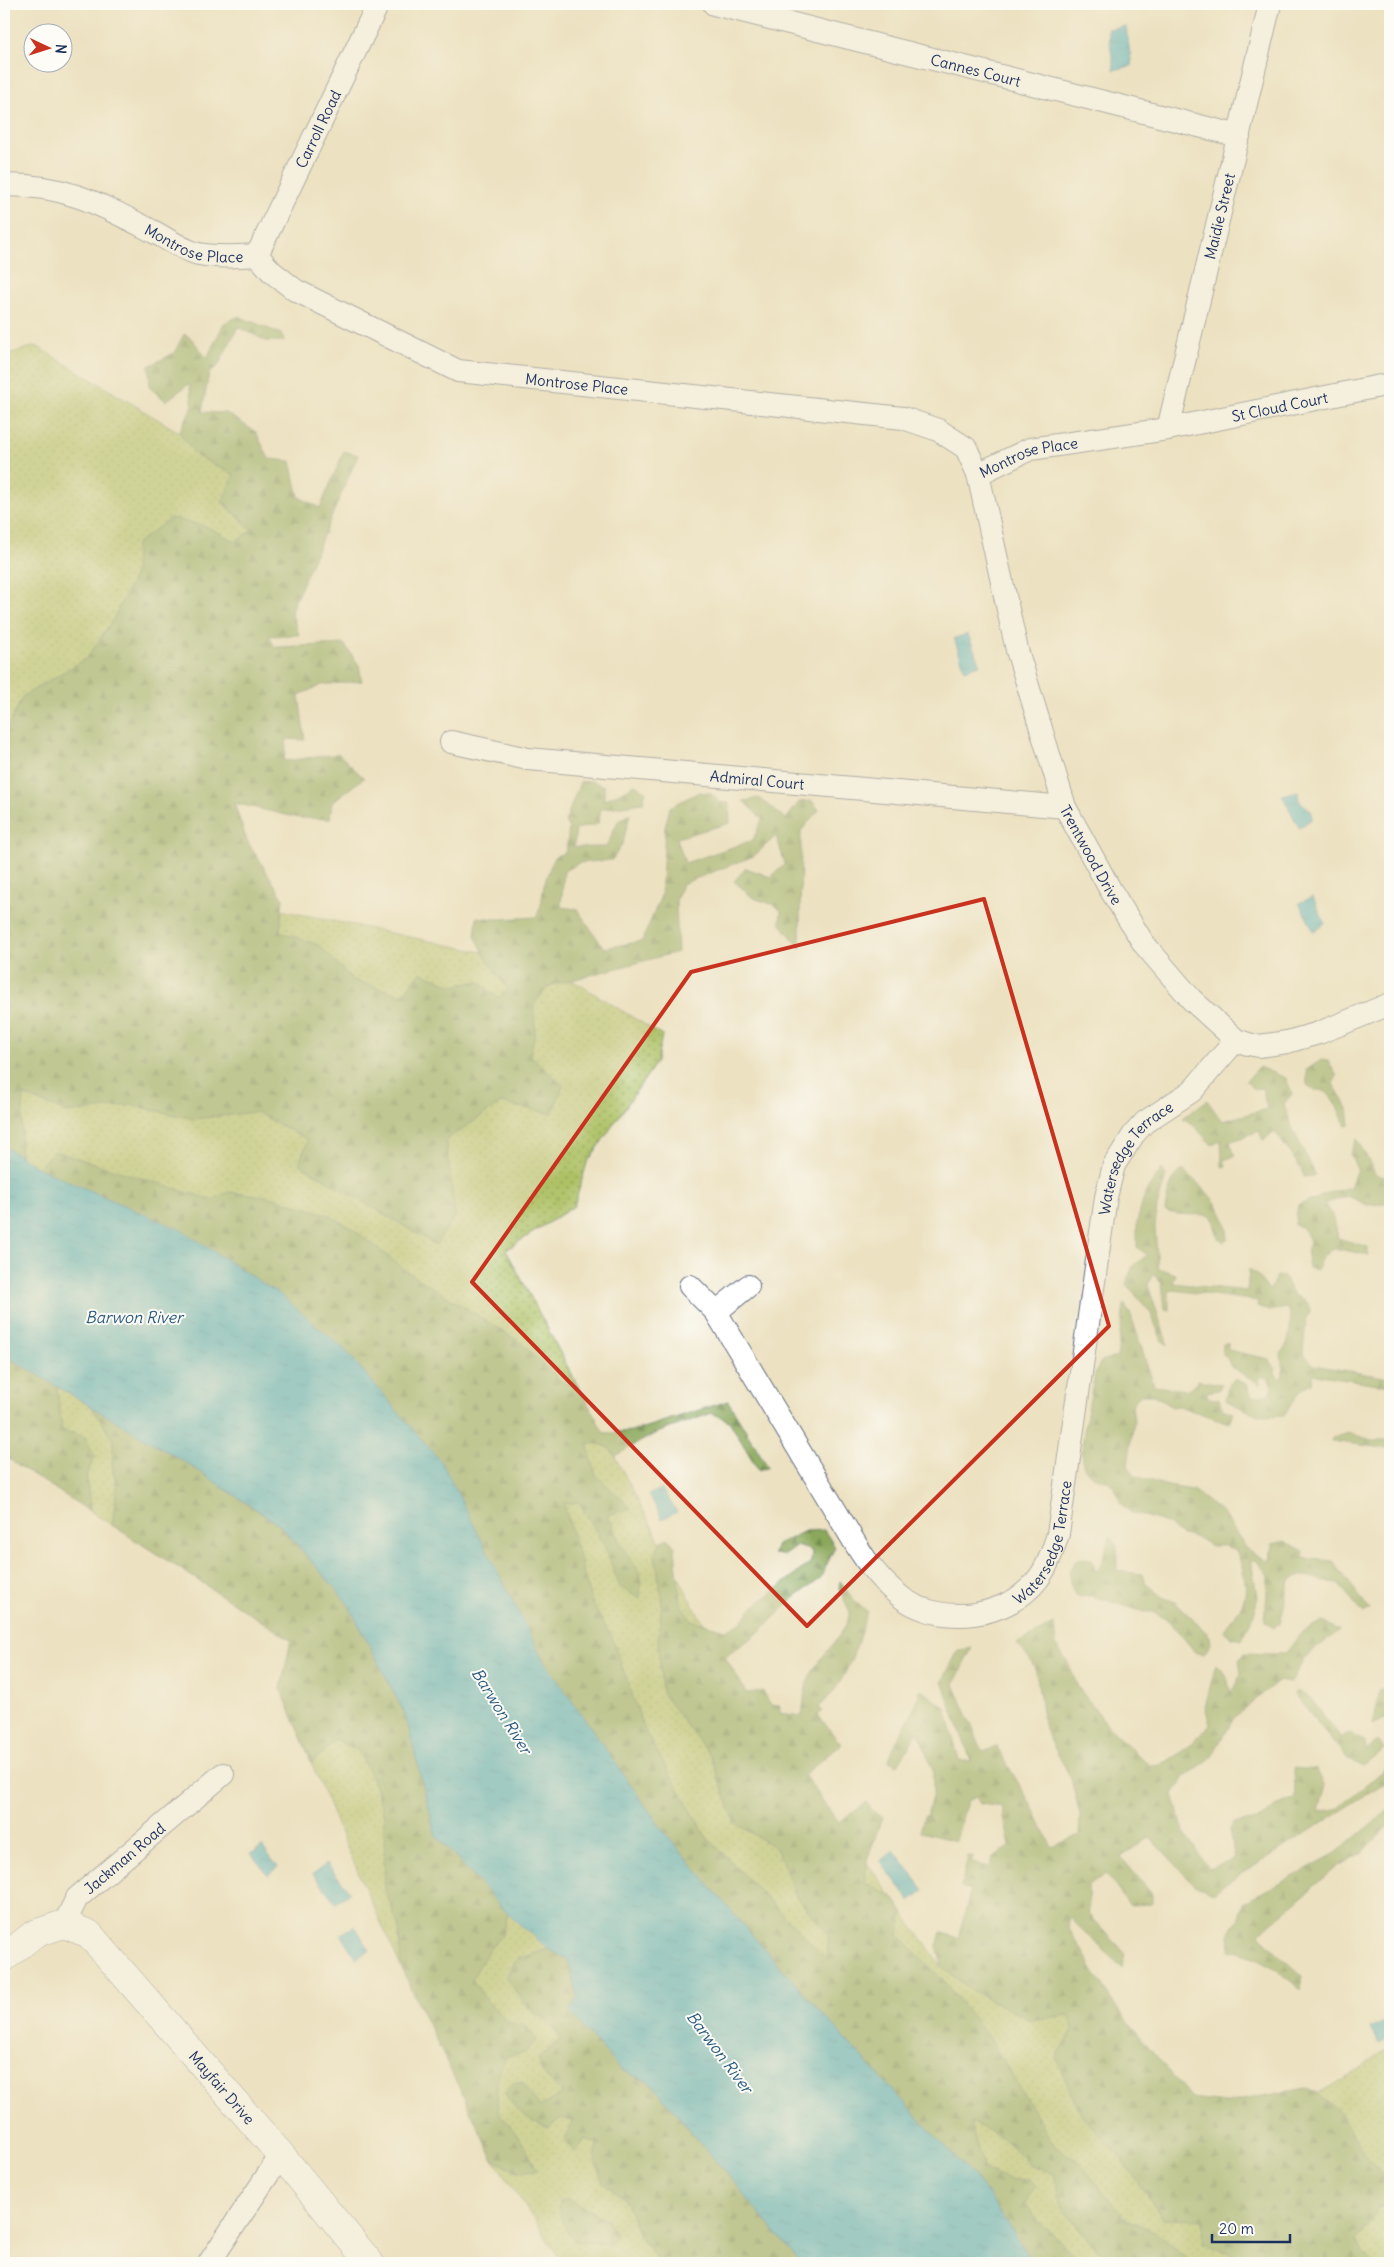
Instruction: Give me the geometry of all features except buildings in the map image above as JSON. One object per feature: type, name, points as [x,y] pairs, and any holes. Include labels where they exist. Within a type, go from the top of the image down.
[{"type":"street","name":"Carroll Road","points":[[257,255],[378,4]]},
{"type":"street","name":"Cannes Court","points":[[714,4],[1239,136]]},
{"type":"street","name":"Maidie Street","points":[[1168,429],[1270,4]]},
{"type":"street","name":"Montrose Place","points":[[4,186],[27,185],[64,191],[79,196],[198,254],[227,257],[257,255],[272,272],[295,290],[458,372],[903,418],[938,430],[966,448],[978,474],[1030,449],[1168,429]]},
{"type":"street","name":"St Cloud Court","points":[[1168,429],[1390,384]]},
{"type":"street","name":"Trentwood Drive","points":[[978,474],[1017,650],[1065,807],[1110,889],[1144,944],[1192,1000],[1236,1040],[1259,1046],[1287,1042],[1319,1033],[1390,1004]]},
{"type":"street","name":"Admiral Court","points":[[452,742],[528,760],[1065,807]]},
{"type":"street","name":"Watersedge Terrace","points":[[690,1286],[716,1312],[859,1549],[870,1566],[890,1587],[912,1603],[947,1615],[976,1614],[1012,1601],[1037,1580],[1047,1564],[1058,1534],[1106,1197],[1114,1165],[1134,1134],[1145,1122],[1192,1091],[1236,1040]]},
{"type":"street","points":[[716,1312],[748,1286]]},
{"type":"street","name":"Jackman Road","points":[[64,1924],[77,1898],[224,1774]]},
{"type":"street","points":[[4,1958],[34,1934],[64,1924]]},
{"type":"street","name":"Mayfair Drive","points":[[64,1924],[89,1934],[281,2155],[370,2263]]},
{"type":"street","points":[[209,2263],[281,2155]]},
{"type":"highlighted area","points":[[984,899],[1109,1326],[807,1626],[472,1282],[691,972]]},
{"type":"green space","points":[[239,316],[281,334],[285,341],[266,341],[238,327],[218,366],[209,373],[202,412],[226,413],[256,432],[269,459],[291,461],[299,497],[320,508],[344,451],[358,455],[291,611],[299,635],[269,636],[275,647],[344,644],[359,665],[362,681],[322,685],[299,695],[305,740],[287,739],[284,761],[339,754],[364,778],[332,802],[330,819],[299,818],[234,803],[246,839],[283,898],[280,932],[319,945],[353,980],[402,995],[421,972],[453,986],[478,981],[498,998],[508,990],[489,963],[475,936],[477,917],[498,919],[536,917],[541,905],[544,884],[554,857],[566,852],[569,828],[565,822],[580,782],[592,781],[604,786],[604,800],[628,789],[634,784],[646,791],[643,803],[601,809],[598,824],[576,829],[574,847],[606,847],[618,821],[630,814],[623,843],[612,860],[579,863],[564,871],[561,907],[577,909],[604,948],[642,941],[661,896],[665,827],[670,807],[699,792],[711,793],[719,802],[729,803],[730,823],[677,838],[685,863],[753,840],[762,819],[743,801],[759,798],[786,819],[799,802],[812,801],[819,810],[801,831],[800,948],[780,923],[781,911],[775,905],[753,898],[734,881],[746,868],[771,877],[785,864],[776,836],[754,856],[682,884],[676,901],[678,952],[549,986],[534,1004],[535,1033],[530,1055],[563,1086],[552,1114],[501,1103],[446,1140],[455,1216],[436,1245],[299,1164],[308,1140],[256,1112],[193,1119],[131,1105],[68,1113],[24,1095],[20,1156],[4,1146],[4,736],[23,696],[87,658],[114,618],[135,574],[136,544],[171,518],[208,527],[236,542],[252,529],[222,502],[234,475],[197,456],[179,432],[193,405],[189,384],[166,401],[150,388],[149,366],[174,353],[184,334],[191,338],[207,358],[224,323]]},
{"type":"green space","points":[[36,346],[179,432],[240,465],[295,556],[158,555],[226,782],[271,908],[549,966],[662,1035],[657,1061],[587,1163],[574,1206],[506,1250],[697,1612],[753,1704],[942,1967],[1004,1915],[1206,2158],[1362,2068],[1378,2054],[1390,2047],[1390,2263],[1034,2263],[1010,2230],[38,1168],[4,1146],[4,355]]},
{"type":"green space","points":[[1321,1060],[1328,1061],[1337,1076],[1333,1084],[1348,1108],[1350,1125],[1346,1126],[1334,1102],[1326,1093],[1321,1090],[1314,1090],[1307,1085],[1306,1070]]},
{"type":"green space","points":[[1259,1067],[1286,1078],[1292,1094],[1284,1104],[1294,1132],[1315,1174],[1313,1176],[1304,1177],[1300,1167],[1275,1132],[1263,1140],[1259,1131],[1230,1142],[1235,1156],[1224,1160],[1226,1166],[1222,1167],[1221,1140],[1212,1145],[1196,1128],[1183,1118],[1207,1100],[1222,1121],[1267,1109],[1262,1088],[1253,1089],[1246,1081]]},
{"type":"green space","points":[[1357,1139],[1376,1175],[1390,1176],[1386,1204],[1367,1205],[1348,1196],[1324,1204],[1334,1218],[1338,1238],[1368,1247],[1368,1255],[1333,1248],[1322,1258],[1316,1270],[1309,1268],[1307,1256],[1309,1238],[1301,1227],[1295,1224],[1298,1205],[1319,1198],[1321,1195],[1350,1187],[1357,1169],[1350,1154]]},
{"type":"green space","points":[[54,1151],[212,1200],[229,1192],[266,1196],[327,1214],[353,1229],[408,1272],[520,1342],[562,1382],[579,1387],[604,1433],[633,1431],[728,1401],[768,1467],[759,1471],[729,1421],[712,1413],[654,1434],[615,1456],[603,1445],[587,1444],[596,1475],[631,1508],[608,1515],[620,1543],[641,1575],[640,1599],[620,1587],[604,1545],[579,1502],[564,1504],[592,1603],[612,1638],[645,1731],[706,1836],[827,1960],[829,1935],[797,1898],[777,1849],[735,1823],[711,1757],[662,1693],[658,1642],[662,1599],[655,1555],[660,1542],[668,1538],[675,1547],[680,1603],[691,1620],[725,1630],[741,1623],[752,1608],[811,1562],[812,1551],[797,1546],[784,1555],[773,1554],[777,1545],[805,1531],[824,1530],[835,1547],[820,1579],[793,1599],[757,1634],[725,1657],[747,1693],[763,1691],[771,1705],[780,1706],[780,1713],[802,1716],[807,1684],[811,1674],[839,1637],[850,1612],[839,1589],[840,1581],[854,1600],[867,1611],[855,1650],[844,1675],[837,1687],[819,1707],[822,1711],[818,1715],[841,1744],[804,1775],[839,1823],[867,1802],[872,1810],[882,1817],[867,1861],[865,1883],[892,1896],[903,1912],[899,1935],[942,1979],[990,2039],[1054,2145],[1079,2162],[1126,2220],[1155,2231],[1192,2263],[1114,2263],[1091,2243],[1063,2210],[1054,2174],[1029,2164],[1003,2138],[970,2122],[984,2170],[1008,2180],[1029,2179],[1036,2185],[1026,2204],[1038,2221],[1084,2263],[1034,2263],[982,2186],[845,2039],[736,1917],[661,1828],[542,1659],[38,1168]]},
{"type":"green space","points":[[1162,1169],[1166,1176],[1157,1207],[1155,1228],[1158,1268],[1176,1274],[1173,1283],[1247,1291],[1249,1269],[1270,1290],[1277,1276],[1284,1277],[1293,1295],[1305,1300],[1304,1304],[1308,1304],[1311,1313],[1306,1319],[1303,1353],[1314,1365],[1390,1378],[1390,1386],[1313,1374],[1312,1383],[1302,1389],[1284,1415],[1263,1416],[1233,1404],[1225,1400],[1229,1383],[1236,1378],[1247,1385],[1252,1397],[1269,1394],[1272,1387],[1268,1378],[1259,1376],[1260,1384],[1231,1367],[1227,1358],[1222,1355],[1223,1344],[1228,1342],[1228,1350],[1269,1359],[1275,1368],[1275,1374],[1280,1379],[1283,1375],[1281,1354],[1287,1344],[1290,1332],[1290,1313],[1288,1308],[1269,1311],[1257,1306],[1258,1301],[1173,1290],[1169,1292],[1169,1310],[1165,1310],[1162,1284],[1153,1274],[1148,1285],[1168,1345],[1162,1341],[1150,1312],[1126,1284],[1133,1266],[1147,1255],[1137,1247],[1137,1222],[1145,1193]]},
{"type":"green space","points":[[1183,1170],[1214,1200],[1224,1218],[1228,1240],[1224,1242],[1218,1238],[1212,1216],[1177,1214],[1165,1211],[1172,1182]]},
{"type":"green space","points":[[1124,1304],[1131,1315],[1154,1386],[1186,1390],[1197,1384],[1198,1380],[1221,1384],[1219,1390],[1207,1392],[1208,1398],[1218,1399],[1223,1409],[1233,1413],[1229,1423],[1178,1406],[1172,1407],[1155,1395],[1140,1395],[1132,1405],[1134,1420],[1128,1466],[1136,1476],[1168,1486],[1193,1490],[1224,1514],[1247,1549],[1269,1562],[1272,1544],[1285,1541],[1304,1551],[1303,1558],[1333,1561],[1370,1610],[1364,1614],[1338,1584],[1307,1576],[1295,1577],[1290,1580],[1280,1624],[1273,1628],[1265,1621],[1268,1575],[1258,1562],[1251,1559],[1257,1596],[1256,1609],[1242,1640],[1231,1638],[1225,1631],[1240,1608],[1245,1594],[1245,1579],[1236,1550],[1224,1546],[1211,1546],[1198,1538],[1182,1535],[1167,1523],[1130,1512],[1121,1504],[1115,1488],[1107,1480],[1098,1479],[1088,1472],[1082,1460],[1082,1444],[1095,1374],[1101,1361],[1117,1357]]},
{"type":"green space","points":[[4,1355],[185,1462],[568,1959],[578,1997],[801,2263],[563,2263],[494,2160],[401,1967],[340,1832],[281,1689],[291,1640],[4,1456]]},
{"type":"green space","points":[[4,1355],[57,1386],[62,1430],[85,1437],[95,1457],[86,1476],[91,1512],[4,1456]]},
{"type":"green space","points":[[92,1407],[185,1462],[279,1525],[347,1602],[405,1714],[436,1836],[508,1914],[501,1937],[488,1951],[472,1979],[486,2000],[508,2022],[527,2027],[536,2041],[525,2053],[507,2056],[498,2077],[497,2089],[498,2112],[520,2140],[537,2170],[518,2172],[494,2160],[401,1967],[399,1928],[385,1890],[384,1814],[373,1780],[357,1750],[336,1740],[312,1763],[281,1689],[291,1640],[112,1525],[117,1488],[112,1465],[113,1440]]},
{"type":"green space","points":[[1348,1433],[1372,1440],[1390,1440],[1390,1449],[1331,1441],[1332,1438]]},
{"type":"green space","points":[[1110,1536],[1117,1545],[1117,1571],[1143,1574],[1146,1584],[1162,1597],[1175,1602],[1210,1636],[1211,1644],[1204,1654],[1196,1653],[1169,1621],[1153,1612],[1144,1612],[1092,1596],[1076,1597],[1069,1576],[1071,1567],[1079,1558],[1092,1559],[1096,1572],[1101,1565]]},
{"type":"green space","points":[[1323,1622],[1340,1630],[1304,1658],[1291,1683],[1278,1681],[1233,1719],[1211,1758],[1185,1777],[1173,1794],[1184,1832],[1209,1869],[1235,1858],[1229,1831],[1234,1822],[1257,1821],[1276,1806],[1295,1798],[1294,1768],[1317,1770],[1325,1787],[1318,1812],[1339,1808],[1390,1765],[1390,1780],[1212,1893],[1195,1885],[1150,1837],[1121,1857],[1152,1894],[1152,1904],[1129,1905],[1106,1874],[1088,1885],[1089,1914],[1125,1953],[1122,1968],[1070,1918],[1068,1927],[1115,2006],[1192,2099],[1225,2103],[1305,2088],[1318,2094],[1342,2115],[1360,2147],[1389,2184],[1390,2210],[1380,2207],[1356,2241],[1374,2263],[1250,2263],[1203,2243],[1204,2220],[1163,2219],[1122,2159],[1081,2115],[1056,2058],[1073,2030],[1070,2015],[1029,2020],[968,1988],[942,1967],[937,1946],[941,1932],[958,1938],[971,1890],[961,1887],[968,1856],[973,1857],[972,1863],[990,1867],[993,1857],[1010,1847],[1002,1807],[980,1804],[976,1797],[967,1801],[956,1841],[920,1832],[924,1816],[927,1816],[933,1792],[933,1771],[918,1731],[898,1765],[889,1761],[918,1699],[920,1689],[946,1708],[959,1761],[971,1761],[942,1682],[958,1650],[972,1648],[954,1684],[983,1752],[997,1747],[1028,1799],[1052,1847],[1079,1835],[1080,1815],[1071,1779],[1045,1730],[1036,1672],[1030,1659],[1016,1644],[1054,1624],[1056,1645],[1068,1663],[1078,1687],[1111,1729],[1149,1765],[1158,1764],[1174,1757],[1190,1745],[1210,1725],[1205,1706],[1216,1664],[1226,1674],[1231,1693],[1241,1674],[1239,1660],[1244,1653],[1285,1654],[1302,1632]]},
{"type":"green space","points":[[1390,1689],[1390,1735],[1387,1730],[1389,1716],[1373,1725],[1380,1690]]},
{"type":"green space","points":[[1297,1691],[1310,1698],[1341,1737],[1350,1734],[1365,1740],[1365,1750],[1378,1741],[1384,1749],[1363,1767],[1346,1757],[1297,1698],[1295,1694]]},
{"type":"green space","points":[[1390,1808],[1390,1825],[1364,1851],[1337,1867],[1260,1933],[1281,1957],[1302,1976],[1300,1990],[1276,1970],[1260,1960],[1230,1950],[1229,1935],[1233,1925],[1238,1921],[1243,1903],[1336,1853]]},
{"type":"green space","points":[[548,1949],[568,1959],[578,1997],[621,2070],[650,2082],[801,2263],[660,2263],[639,2236],[624,2197],[603,2183],[595,2161],[597,2144],[585,2139],[576,2153],[565,2140],[572,2121],[561,2118],[549,2128],[522,2114],[512,2104],[505,2092],[510,2085],[522,2082],[540,2107],[563,2093],[542,2073],[538,2058],[561,2039],[548,2022],[526,2005],[505,1977],[517,1959]]},
{"type":"green space","points":[[569,2199],[605,2219],[617,2234],[610,2245],[575,2241],[565,2227],[560,2213],[560,2201]]},
{"type":"water","points":[[1126,26],[1132,66],[1114,70],[1108,29]]},
{"type":"water","points":[[968,634],[980,665],[965,670],[954,638]]},
{"type":"water","points":[[1298,791],[1299,801],[1311,810],[1312,819],[1299,828],[1282,795]]},
{"type":"water","points":[[1313,897],[1325,924],[1314,932],[1299,903]]},
{"type":"water","name":"Barwon River","points":[[4,1146],[38,1168],[181,1230],[282,1296],[345,1350],[442,1463],[542,1658],[661,1828],[736,1917],[845,2039],[982,2186],[1034,2263],[801,2263],[650,2082],[621,2070],[569,2012],[578,1997],[568,1959],[548,1949],[508,1914],[436,1836],[405,1714],[347,1602],[280,1525],[185,1462],[4,1355]]},
{"type":"water","points":[[662,1489],[677,1512],[662,1519],[649,1494]]},
{"type":"water","points":[[262,1846],[278,1867],[268,1875],[251,1854]]},
{"type":"water","points":[[894,1850],[924,1890],[910,1901],[880,1861]]},
{"type":"water","points":[[327,1863],[350,1892],[336,1903],[313,1874]]},
{"type":"water","points":[[355,1926],[370,1950],[356,1959],[341,1934]]},
{"type":"water","points":[[1390,2018],[1390,2036],[1379,2043],[1371,2029]]}]
